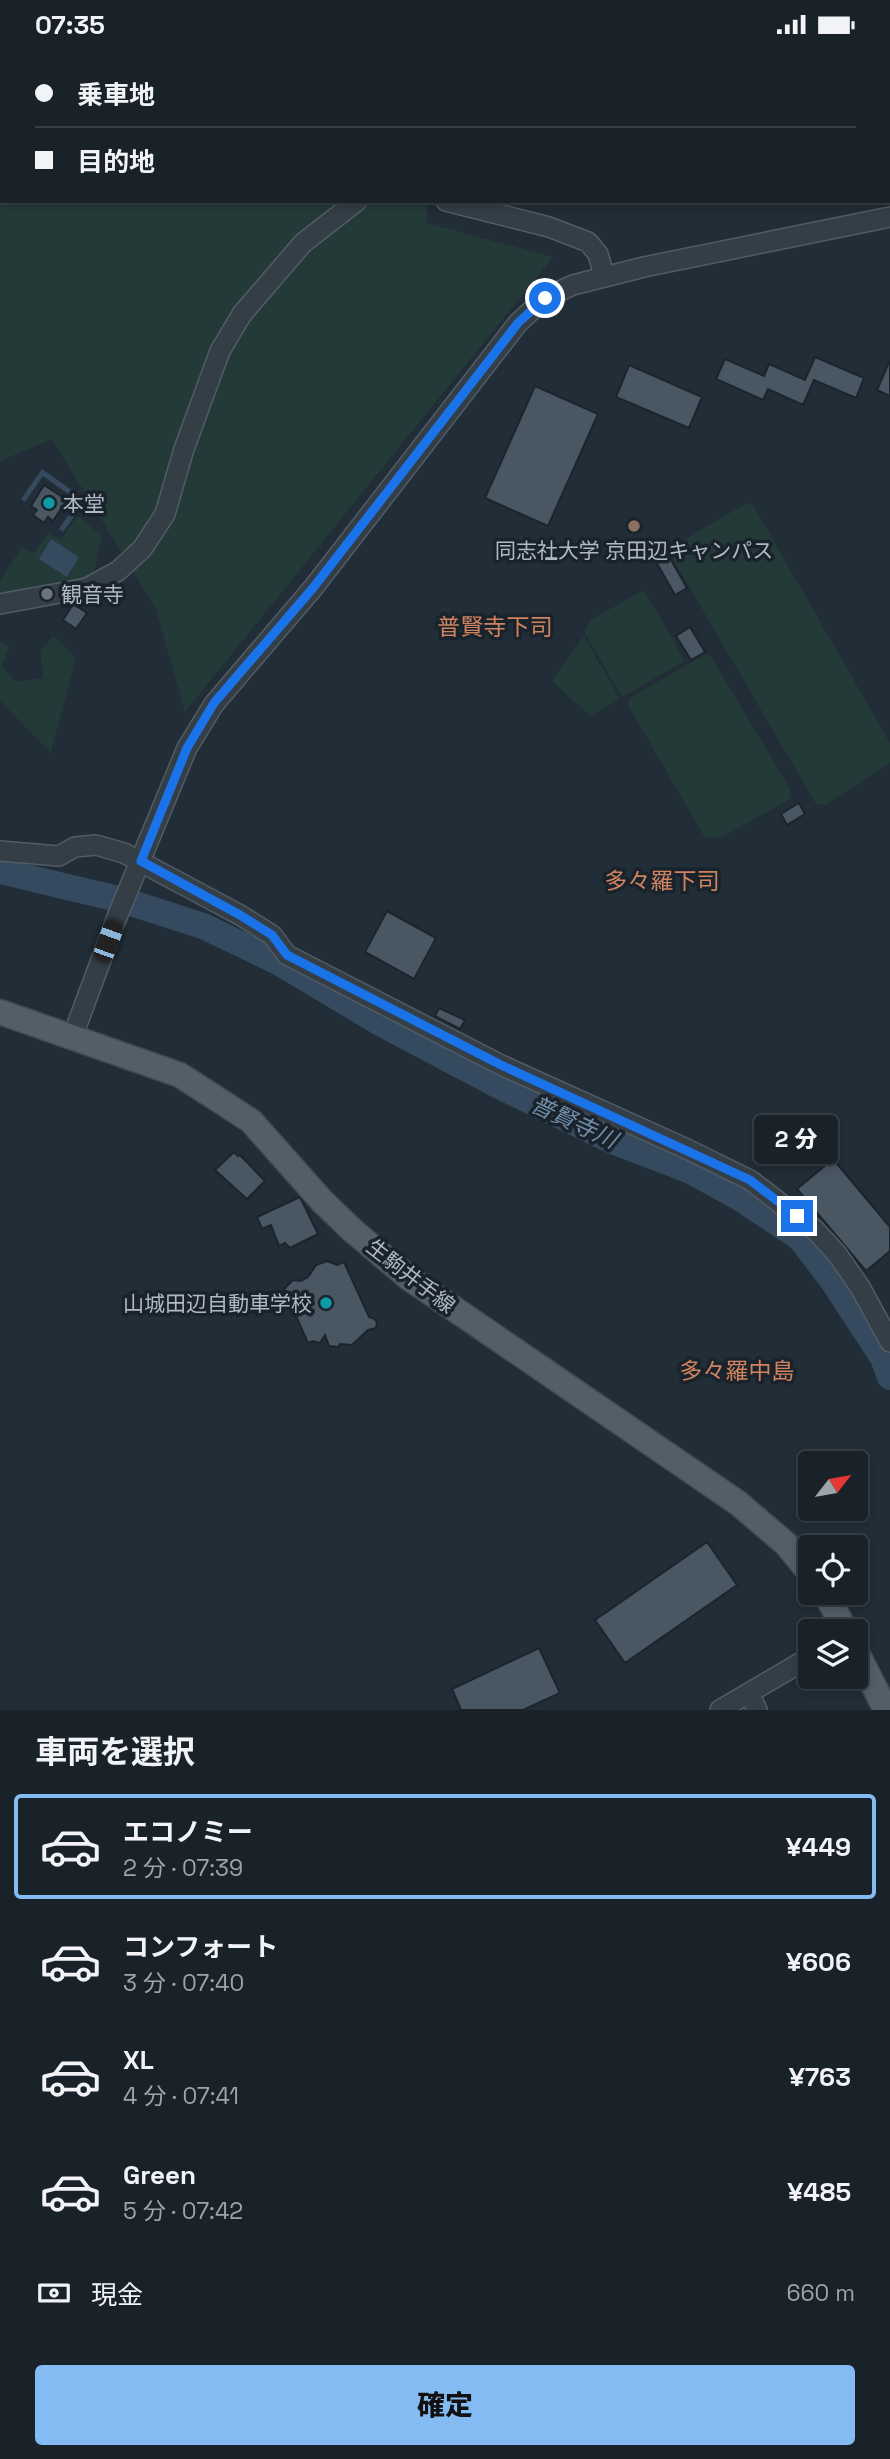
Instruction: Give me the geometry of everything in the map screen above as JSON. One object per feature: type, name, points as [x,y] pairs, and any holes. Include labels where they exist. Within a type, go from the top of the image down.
[{"type":"main road","name":"生駒井手線","points":[[0,1012],[180,1075],[251,1121],[322,1201],[409,1279],[738,1503],[786,1544],[798,1558]]},
{"type":"main road","points":[[868,1675],[886,1710]]},
{"type":"street","points":[[0,604],[86,588],[118,571],[142,549],[165,514],[184,449],[220,351],[242,314],[303,243],[354,203]]},
{"type":"street","points":[[454,203],[549,227],[588,242],[598,254],[604,276]]},
{"type":"street","points":[[72,1038],[117,917],[187,748],[214,703],[313,588],[518,323],[545,298],[573,285],[604,276],[890,217]]},
{"type":"street","points":[[0,851],[59,856],[75,847],[96,845],[262,928],[272,935],[287,955],[501,1065],[750,1180],[814,1229],[837,1254],[860,1287],[890,1342]]},
{"type":"street","points":[[720,1710],[753,1701],[798,1666]]},
{"type":"green space","points":[[0,203],[427,203],[427,223],[553,257],[185,712],[156,609],[52,439],[0,461]]},
{"type":"green space","points":[[747,503],[753,505],[890,743],[890,763],[825,805],[816,804],[670,554],[670,548]]},
{"type":"green space","points":[[77,516],[102,535],[93,577],[87,581],[0,595],[0,580],[22,547],[34,553],[48,533],[61,540]]},
{"type":"green space","points":[[644,590],[685,661],[622,697],[584,632],[592,619]]},
{"type":"green space","points":[[53,636],[76,657],[51,753],[0,701],[0,641],[9,647],[2,666],[16,682],[43,678],[40,651]]},
{"type":"green space","points":[[584,636],[620,699],[590,716],[552,681]]},
{"type":"green space","points":[[704,655],[711,656],[791,791],[790,799],[724,836],[705,838],[628,705],[630,698]]},
{"type":"water","points":[[42,469],[86,500],[63,532],[59,529],[78,501],[43,476],[25,502],[21,499]]},
{"type":"water","points":[[51,539],[79,557],[67,577],[39,559]]},
{"type":"building","points":[[815,357],[864,378],[856,398],[814,380],[803,405],[768,389],[763,400],[716,379],[725,359],[764,376],[769,364],[805,380]]},
{"type":"building","points":[[890,360],[890,396],[877,390]]},
{"type":"building","points":[[629,365],[702,397],[689,428],[616,397]]},
{"type":"building","points":[[535,386],[598,414],[548,526],[485,498]]},
{"type":"building","name":"本堂","points":[[44,485],[67,500],[53,521],[48,517],[44,523],[33,515],[37,510],[31,506]]},
{"type":"building","points":[[667,553],[687,588],[675,595],[655,560]]},
{"type":"building","points":[[73,604],[87,613],[76,629],[63,620]]},
{"type":"building","points":[[690,627],[705,652],[691,660],[676,636]]},
{"type":"building","points":[[799,803],[805,814],[787,825],[781,814]]},
{"type":"building","points":[[387,911],[436,938],[414,979],[365,952]]},
{"type":"building","points":[[439,1008],[465,1020],[460,1029],[435,1016]]},
{"type":"building","points":[[234,1152],[265,1181],[247,1199],[215,1170]]},
{"type":"building","points":[[833,1159],[890,1227],[890,1251],[866,1271],[797,1189]]},
{"type":"building","points":[[300,1197],[318,1234],[290,1248],[285,1243],[279,1246],[271,1225],[262,1229],[257,1217]]},
{"type":"building","name":"山城田辺自動車学校","points":[[327,1261],[337,1265],[344,1262],[369,1317],[377,1323],[376,1328],[368,1330],[352,1345],[329,1346],[325,1335],[320,1343],[308,1343],[284,1289],[293,1280],[301,1281],[308,1277],[316,1265]]},
{"type":"building","points":[[707,1542],[737,1585],[625,1663],[595,1620]]},
{"type":"building","points":[[539,1648],[560,1693],[523,1710],[461,1710],[452,1689]]},
{"type":"waterway","name":"普賢寺川","points":[[0,871],[122,900],[203,926],[278,962],[382,1024],[499,1086],[610,1140],[691,1171],[738,1197],[800,1238],[832,1280],[883,1358],[890,1377]]},
{"type":"place","name":"本堂","points":[[49,503]]},
{"type":"place","name":"同志社大学 京田辺キャンパス","points":[[634,526]]},
{"type":"place","name":"観音寺","points":[[47,594]]},
{"type":"place","name":"山城田辺自動車学校","points":[[326,1303]]},
{"type":"district","name":"普賢寺下司","points":[[495,627]]},
{"type":"district","name":"多々羅下司","points":[[662,881]]},
{"type":"district","name":"多々羅中島","points":[[737,1371]]},
{"type":"route","points":[[545,298],[518,323],[313,588],[214,703],[187,748],[141,861],[272,935],[287,955],[501,1065],[750,1180],[797,1216]]}]
